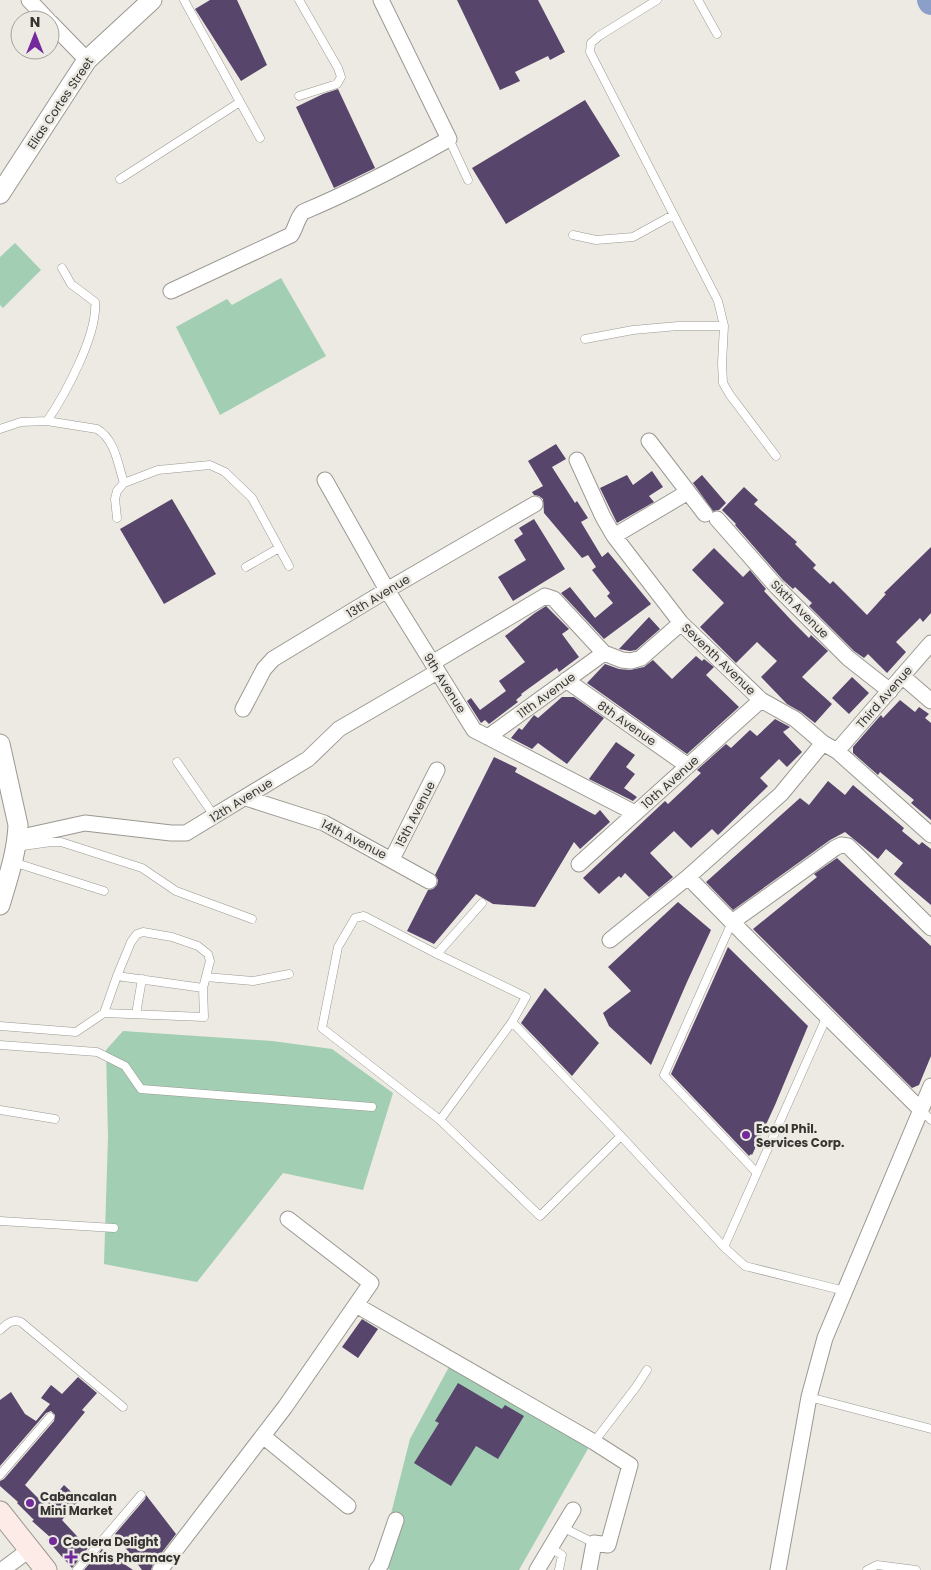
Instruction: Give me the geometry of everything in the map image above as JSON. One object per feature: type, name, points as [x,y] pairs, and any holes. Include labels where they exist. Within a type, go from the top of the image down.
[{"type":"main road","points":[[0,1512],[46,1570]]},
{"type":"street","points":[[29,0],[39,10]]},
{"type":"street","name":"Elias Cortes Street","points":[[0,194],[87,60],[152,0]]},
{"type":"street","points":[[171,291],[291,235],[296,227],[299,216],[303,212],[350,191],[449,139],[381,0]]},
{"type":"street","points":[[60,32],[87,60]]},
{"type":"street","name":"Sixth Avenue","points":[[649,441],[688,492],[776,586],[848,658],[890,691]]},
{"type":"street","name":"Seventh Avenue","points":[[577,460],[603,517],[614,536],[681,623],[761,700],[795,719],[823,743],[837,751],[931,835]]},
{"type":"street","name":"9th Avenue","points":[[325,480],[387,590],[474,730],[635,813]]},
{"type":"street","points":[[614,536],[688,492]]},
{"type":"street","name":"13th Avenue","points":[[244,709],[264,669],[273,659],[535,504]]},
{"type":"street","name":"12th Avenue","points":[[15,849],[86,823],[184,833],[215,817],[308,759],[339,729],[545,596],[554,599],[604,653]]},
{"type":"street","points":[[604,653],[622,660],[641,658],[681,623]]},
{"type":"street","name":"Third Avenue","points":[[837,751],[931,643]]},
{"type":"street","name":"11th Avenue","points":[[488,737],[604,653]]},
{"type":"street","points":[[902,676],[931,701]]},
{"type":"street","name":"8th Avenue","points":[[566,680],[688,766]]},
{"type":"street","name":"10th Avenue","points":[[579,864],[761,700]]},
{"type":"street","points":[[610,940],[688,877],[781,794],[823,743]]},
{"type":"street","points":[[0,744],[18,825],[15,849],[0,905]]},
{"type":"street","name":"15th Avenue","points":[[392,859],[437,770]]},
{"type":"street","name":"14th Avenue","points":[[246,798],[324,823],[429,881]]},
{"type":"street","points":[[732,922],[841,845],[848,846],[931,928]]},
{"type":"street","points":[[688,877],[926,1115]]},
{"type":"street","points":[[778,1570],[809,1397],[825,1338],[926,1115],[931,1086]]},
{"type":"street","points":[[160,1570],[263,1436],[371,1283],[288,1219]]},
{"type":"street","points":[[356,1305],[594,1442],[630,1465],[608,1545],[594,1543],[589,1570]]},
{"type":"street","points":[[263,1436],[348,1506]]},
{"type":"street","points":[[537,1570],[573,1510]]},
{"type":"street","points":[[377,1570],[381,1564],[396,1520]]},
{"type":"street","points":[[2,1570],[29,1550]]},
{"type":"lane","points":[[184,0],[260,138]]},
{"type":"lane","points":[[299,0],[338,68],[341,77],[337,84],[299,96]]},
{"type":"lane","points":[[657,0],[599,36],[591,43],[590,52],[718,301],[724,326],[723,383],[776,456]]},
{"type":"lane","points":[[698,0],[716,34]]},
{"type":"lane","points":[[120,179],[240,102]]},
{"type":"lane","points":[[449,139],[468,180]]},
{"type":"lane","points":[[573,235],[596,240],[634,237],[673,215]]},
{"type":"lane","points":[[47,421],[70,381],[86,346],[96,312],[96,302],[71,284],[62,268]]},
{"type":"lane","points":[[585,340],[633,330],[678,326],[724,326]]},
{"type":"lane","points":[[0,428],[21,422],[47,421],[97,429],[110,440],[124,483]]},
{"type":"lane","points":[[117,518],[115,499],[117,491],[124,483],[158,470],[210,465],[225,472],[252,498],[289,566]]},
{"type":"lane","points":[[246,567],[279,548]]},
{"type":"lane","points":[[177,762],[215,817]]},
{"type":"lane","points":[[15,849],[51,842],[62,842],[142,868],[176,891],[252,919]]},
{"type":"lane","points":[[15,849],[104,892]]},
{"type":"lane","points":[[437,954],[482,903]]},
{"type":"lane","points":[[440,1120],[512,1022],[526,997],[364,916],[355,918],[338,947],[322,1028],[440,1120],[540,1216],[621,1136]]},
{"type":"lane","points":[[732,922],[664,1075],[757,1173]]},
{"type":"lane","points":[[0,1026],[76,1032],[104,1013],[204,1017],[203,988],[210,961],[208,954],[198,946],[172,937],[143,932],[137,934],[131,942],[104,1013]]},
{"type":"lane","points":[[206,977],[253,981],[289,974]]},
{"type":"lane","points":[[117,976],[203,988]]},
{"type":"lane","points":[[136,1014],[142,980]]},
{"type":"lane","points":[[724,1247],[827,1016]]},
{"type":"lane","points":[[512,1022],[724,1247],[745,1266],[845,1291]]},
{"type":"lane","points":[[0,1045],[97,1052],[125,1066],[141,1089],[372,1107]]},
{"type":"lane","points":[[0,1110],[54,1119]]},
{"type":"lane","points":[[0,1221],[114,1228]]},
{"type":"lane","points":[[0,1330],[15,1320],[21,1322],[123,1408]]},
{"type":"lane","points":[[594,1442],[647,1370]]},
{"type":"lane","points":[[809,1397],[931,1428]]},
{"type":"lane","points":[[0,1475],[50,1417]]},
{"type":"lane","points":[[77,1570],[141,1496]]},
{"type":"lane","points":[[562,1527],[594,1543]]},
{"type":"lane","points":[[550,1547],[562,1555],[559,1570]]},
{"type":"lane","points":[[867,1570],[877,1565],[916,1570]]},
{"type":"green space","points":[[15,243],[41,270],[3,308],[0,305],[0,257]]},
{"type":"green space","points":[[281,278],[326,356],[220,415],[176,327],[227,299],[232,305]]},
{"type":"green space","points":[[123,1031],[272,1041],[332,1049],[393,1093],[363,1190],[283,1173],[197,1282],[104,1264],[108,1137],[106,1050]]},
{"type":"green space","points":[[450,1365],[589,1447],[519,1570],[390,1570],[379,1561],[410,1439]]},
{"type":"building","points":[[210,0],[237,0],[267,65],[241,81],[195,9]]},
{"type":"building","points":[[457,0],[538,0],[565,52],[550,60],[548,56],[515,72],[520,81],[500,90]]},
{"type":"building","points":[[338,89],[375,168],[334,188],[296,107]]},
{"type":"building","points":[[585,100],[620,156],[506,224],[472,168]]},
{"type":"building","points":[[556,444],[566,459],[552,467],[575,503],[577,501],[588,518],[581,522],[602,557],[608,552],[651,604],[604,639],[561,593],[570,587],[595,618],[613,603],[607,596],[610,593],[592,570],[596,567],[588,555],[582,558],[544,513],[543,499],[532,492],[543,486],[528,461]]},
{"type":"building","points":[[652,471],[663,487],[649,496],[654,502],[617,523],[600,488],[627,475],[633,485]]},
{"type":"building","points":[[702,475],[726,503],[719,510],[713,511],[693,483]]},
{"type":"building","points":[[744,487],[758,500],[754,504],[797,542],[795,544],[816,565],[813,568],[830,584],[833,581],[867,615],[886,594],[884,593],[931,547],[931,613],[923,622],[920,618],[896,642],[906,652],[887,673],[868,654],[864,658],[854,651],[809,606],[812,603],[795,587],[793,589],[783,580],[722,510]]},
{"type":"building","points":[[172,499],[216,574],[164,604],[120,529]]},
{"type":"building","points":[[534,519],[565,569],[513,601],[498,577],[526,560],[514,540],[523,534],[519,528]]},
{"type":"building","points":[[714,548],[743,577],[750,570],[766,589],[764,591],[792,621],[809,638],[811,635],[828,651],[802,677],[832,704],[815,723],[787,704],[761,677],[777,661],[757,642],[736,663],[700,627],[724,603],[692,570]]},
{"type":"building","points":[[546,606],[569,629],[562,634],[579,657],[559,672],[557,668],[521,694],[516,700],[518,702],[489,724],[485,720],[481,723],[467,701],[471,698],[480,710],[506,691],[499,681],[525,662],[505,636]]},
{"type":"building","points":[[649,617],[660,629],[636,650],[619,649]]},
{"type":"building","points":[[696,656],[702,661],[704,659],[714,667],[706,675],[739,707],[687,754],[587,683],[605,664],[619,669],[630,670],[644,667],[653,660],[672,679]]},
{"type":"building","points":[[852,677],[869,693],[849,714],[832,698]]},
{"type":"building","points":[[562,697],[574,697],[604,718],[567,764],[538,743],[532,749],[511,738],[519,728],[522,730],[534,715],[538,718]]},
{"type":"building","points":[[900,700],[915,712],[919,707],[929,714],[925,718],[931,723],[931,820],[911,803],[914,800],[880,772],[878,775],[853,753],[853,747],[881,715],[883,718]]},
{"type":"building","points":[[775,719],[790,727],[783,732],[802,752],[787,767],[779,759],[760,778],[768,786],[718,835],[712,829],[691,848],[674,831],[650,853],[673,877],[649,897],[625,873],[599,894],[583,878],[665,801],[668,804],[701,773],[697,770],[726,744],[731,748],[750,730],[757,736]]},
{"type":"building","points":[[616,742],[635,755],[626,767],[635,774],[624,788],[637,797],[633,801],[589,779]]},
{"type":"building","points":[[494,757],[517,768],[515,772],[595,815],[600,810],[610,822],[580,849],[574,842],[535,907],[493,904],[476,894],[434,944],[407,931],[428,890],[433,889],[437,885],[438,880],[435,875]]},
{"type":"building","points":[[828,781],[845,795],[853,785],[904,828],[902,831],[919,845],[922,842],[931,849],[931,905],[894,874],[903,863],[886,849],[878,859],[845,832],[830,840],[733,910],[706,882],[800,798],[809,805]]},
{"type":"building","points":[[837,858],[931,946],[931,1056],[919,1085],[912,1088],[753,929],[817,877],[814,874]]},
{"type":"building","points":[[678,902],[711,930],[651,1065],[609,1026],[603,1013],[631,991],[608,967]]},
{"type":"building","points":[[728,947],[808,1026],[775,1105],[752,1155],[749,1156],[671,1074]]},
{"type":"building","points":[[545,988],[599,1043],[572,1076],[521,1023]]},
{"type":"building","points":[[362,1319],[378,1329],[358,1358],[342,1347]]},
{"type":"building","points":[[78,1377],[97,1393],[82,1410],[85,1412],[25,1485],[46,1506],[64,1485],[80,1500],[62,1520],[88,1548],[72,1568],[47,1540],[50,1537],[32,1521],[34,1520],[18,1502],[0,1486],[0,1481],[4,1479],[54,1421],[55,1415],[51,1411],[46,1413],[0,1466],[0,1400],[11,1392],[25,1414],[36,1421],[50,1404],[41,1398],[51,1385],[62,1394]]},
{"type":"building","points":[[458,1383],[502,1409],[505,1405],[524,1416],[498,1459],[476,1446],[451,1486],[414,1463],[439,1423],[435,1421]]},
{"type":"building","points":[[146,1495],[176,1534],[153,1564],[151,1570],[142,1570],[115,1534],[145,1499]]},
{"type":"building","points":[[102,1549],[133,1570],[84,1570]]},
{"type":"place","name":"Ecool Phil. Services Corp.","points":[[746,1135]]},
{"type":"place","name":"Cabancalan Mini Market","points":[[30,1503]]},
{"type":"place","name":"Coolera Delight","points":[[53,1541]]},
{"type":"place","name":"Chris Pharmacy","points":[[71,1557]]}]
